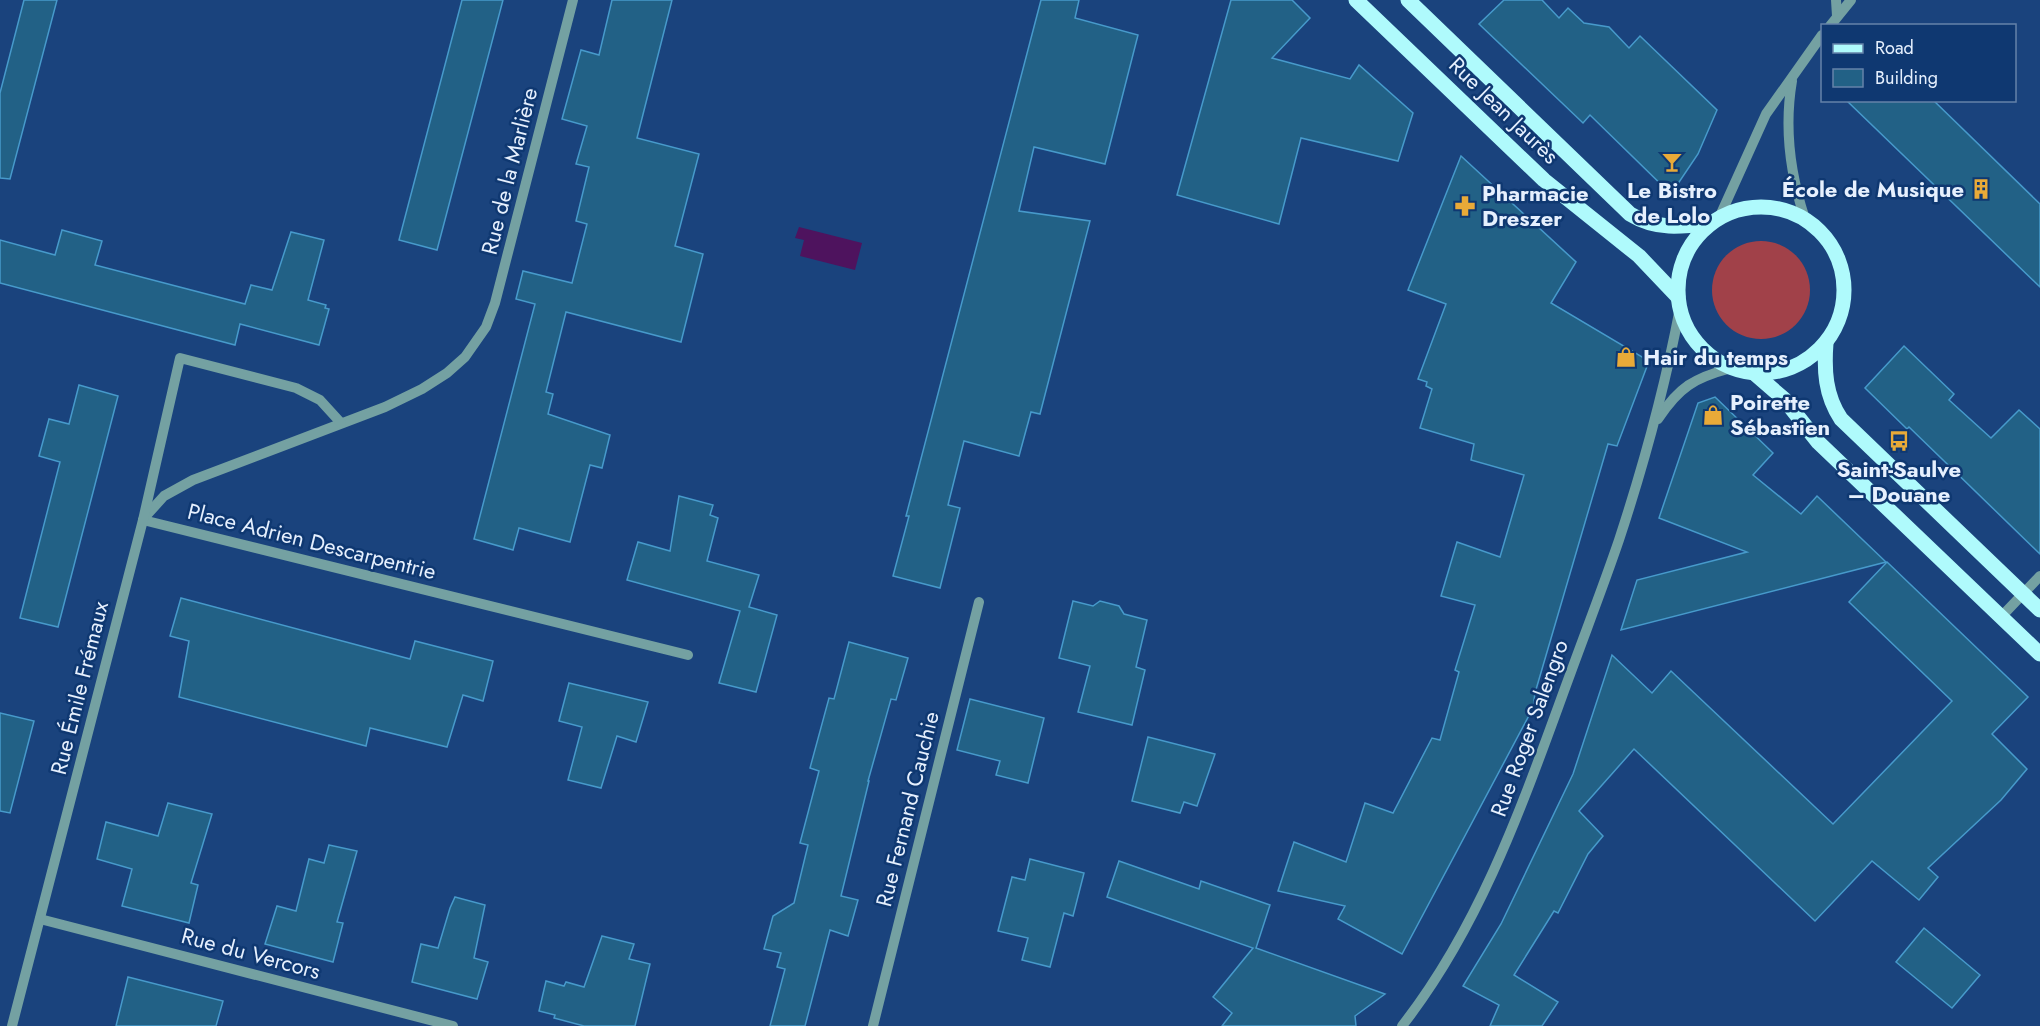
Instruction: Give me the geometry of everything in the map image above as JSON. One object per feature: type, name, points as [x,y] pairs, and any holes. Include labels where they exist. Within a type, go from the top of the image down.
[{"type":"main road","name":"Rue Jean Jaurès","points":[[1356,0],[1544,180],[1639,256],[1679,302]]},
{"type":"main road","name":"Rue Jean Jaurès","points":[[1408,0],[1630,214],[1639,220],[1659,226],[1682,227],[1715,221]]},
{"type":"main road","points":[[1767,206],[1787,210],[1805,219],[1821,232],[1833,248],[1843,277],[1844,297],[1840,316],[1826,343],[1811,357],[1794,367],[1774,372],[1754,373],[1731,368],[1713,358],[1698,344],[1686,327],[1679,302],[1679,276],[1684,256],[1696,238],[1715,221],[1738,210],[1767,206]]},
{"type":"main road","points":[[1826,343],[1824,366],[1827,384],[1832,404],[1841,419],[2040,610]]},
{"type":"main road","points":[[1754,373],[1784,399],[1818,442],[2040,654]]},
{"type":"street","name":"Rue de la Marlière","points":[[473,347],[486,327],[495,303],[573,0]]},
{"type":"street","points":[[1833,21],[1836,0]]},
{"type":"street","points":[[1833,21],[1851,0]]},
{"type":"street","points":[[1715,221],[1762,122],[1821,36]]},
{"type":"street","points":[[1792,77],[1788,103],[1789,146],[1794,183],[1805,219]]},
{"type":"street","name":"Rue Roger Salengro","points":[[1402,1026],[1446,963],[1471,918],[1518,815],[1616,550],[1669,365],[1679,302]]},
{"type":"street","name":"Place Adrien Descarpentrie","points":[[473,347],[447,373],[422,389],[399,401],[193,480],[164,496],[143,520],[688,655]]},
{"type":"street","name":"Rue Émile Frémaux","points":[[12,1026],[143,520],[180,358],[296,388],[320,400],[341,423]]},
{"type":"street","name":"Rue Roger Salengro","points":[[1653,426],[1683,387],[1699,378],[1731,368]]},
{"type":"street","points":[[2001,617],[2040,576]]},
{"type":"street","name":"Rue Fernand Cauchie","points":[[873,1026],[979,602]]},
{"type":"street","name":"Rue du Vercors","points":[[40,919],[453,1026]]},
{"type":"shaded area","points":[[799,227],[862,243],[855,270],[800,256],[804,240],[795,238]]},
{"type":"shaded area","points":[[1751,241],[1771,241],[1796,255],[1807,271],[1810,290],[1807,309],[1796,325],[1771,339],[1751,339],[1734,331],[1720,317],[1712,300],[1712,280],[1720,263],[1734,249]]},
{"type":"building","points":[[24,0],[57,0],[10,179],[0,178],[0,93]]},
{"type":"building","points":[[462,0],[503,0],[437,250],[399,240]]},
{"type":"building","points":[[612,0],[672,0],[637,138],[699,154],[675,246],[703,254],[681,342],[566,312],[546,392],[553,394],[548,414],[610,435],[602,468],[590,465],[570,542],[519,528],[513,550],[474,539],[535,304],[516,299],[523,271],[572,283],[587,224],[576,221],[589,167],[576,164],[587,126],[562,119],[581,50],[599,55]]},
{"type":"building","points":[[1041,0],[1079,0],[1075,18],[1138,35],[1105,164],[1034,147],[1019,211],[1090,221],[1040,414],[1031,412],[1019,456],[964,441],[948,505],[960,508],[940,588],[893,576],[909,516],[906,516]]},
{"type":"building","points":[[1231,0],[1292,0],[1310,18],[1272,58],[1350,79],[1359,65],[1413,113],[1398,161],[1301,138],[1279,224],[1177,195]]},
{"type":"building","points":[[1504,0],[1542,0],[1559,18],[1568,8],[1584,23],[1609,27],[1629,48],[1640,36],[1717,110],[1698,154],[1671,194],[1590,115],[1583,123],[1479,24]]},
{"type":"building","name":"École de Musique","points":[[1848,102],[1935,102],[2040,204],[2040,287]]},
{"type":"building","points":[[1461,156],[1576,262],[1551,303],[1649,361],[1617,446],[1608,444],[1535,693],[1533,708],[1402,954],[1338,919],[1345,906],[1278,891],[1294,842],[1346,862],[1365,803],[1393,813],[1432,738],[1440,740],[1459,672],[1455,670],[1475,605],[1441,596],[1457,542],[1500,557],[1524,475],[1471,460],[1474,444],[1420,428],[1432,389],[1426,386],[1427,382],[1418,379],[1446,304],[1408,290]]},
{"type":"building","points":[[62,230],[102,241],[95,265],[245,304],[251,285],[272,290],[291,232],[324,240],[308,300],[326,305],[325,308],[329,309],[319,345],[240,324],[235,345],[0,283],[0,240],[55,255]]},
{"type":"building","points":[[1904,346],[1954,394],[1949,400],[1991,438],[2019,410],[2040,429],[2040,554],[1909,427],[1907,429],[1865,388]]},
{"type":"building","points":[[79,385],[118,396],[58,627],[20,618],[60,462],[39,456],[49,419],[69,424]]},
{"type":"building","points":[[1715,397],[1773,453],[1753,475],[1801,514],[1817,496],[1886,562],[1621,630],[1637,580],[1747,552],[1659,518],[1698,403]]},
{"type":"building","points":[[679,496],[713,505],[710,515],[718,518],[707,561],[759,575],[749,607],[777,615],[756,692],[719,683],[740,611],[627,580],[638,542],[670,551]]},
{"type":"building","points":[[1887,562],[2028,697],[1992,734],[2027,769],[2001,800],[1928,868],[1938,877],[1919,900],[1872,861],[1815,921],[1634,749],[1579,811],[1603,836],[1588,854],[1558,913],[1554,911],[1514,975],[1558,1002],[1542,1026],[1490,1026],[1499,1005],[1463,986],[1501,924],[1573,774],[1612,655],[1652,693],[1671,671],[1833,824],[1952,701],[1849,602]]},
{"type":"building","points":[[181,598],[410,659],[415,641],[493,661],[483,701],[463,695],[447,747],[370,728],[366,746],[179,697],[189,641],[170,636]]},
{"type":"building","points":[[1073,601],[1093,606],[1100,601],[1119,606],[1124,614],[1147,620],[1136,667],[1145,670],[1132,725],[1078,712],[1090,666],[1059,658]]},
{"type":"building","points":[[849,642],[908,658],[896,700],[891,699],[868,781],[841,896],[858,900],[848,936],[830,930],[805,1026],[770,1026],[785,969],[777,967],[781,953],[764,949],[773,916],[794,903],[808,845],[800,843],[819,771],[810,768],[829,698],[834,699]]},
{"type":"building","points":[[569,683],[648,702],[636,742],[617,736],[601,788],[568,780],[582,727],[559,721]]},
{"type":"building","points":[[970,699],[1044,718],[1028,783],[996,775],[1000,761],[957,750]]},
{"type":"building","points":[[0,713],[34,721],[10,813],[0,811]]},
{"type":"building","points":[[1148,737],[1215,754],[1197,806],[1184,802],[1180,813],[1132,801]]},
{"type":"building","points":[[168,803],[212,814],[191,883],[198,885],[189,923],[122,906],[132,869],[97,859],[106,822],[158,836]]},
{"type":"building","points":[[329,845],[357,851],[337,922],[343,923],[333,962],[265,944],[277,906],[296,911],[309,859],[324,863]]},
{"type":"building","points":[[1030,859],[1084,873],[1073,916],[1064,913],[1050,967],[1022,960],[1028,938],[998,931],[1012,877],[1025,880]]},
{"type":"building","points":[[1119,861],[1199,889],[1201,881],[1270,905],[1256,948],[1385,994],[1355,1016],[1356,1026],[1222,1026],[1232,1013],[1213,997],[1253,948],[1107,897]]},
{"type":"building","points":[[455,897],[485,905],[474,958],[488,962],[477,999],[412,982],[421,944],[438,948]]},
{"type":"building","points":[[1924,928],[1980,975],[1952,1008],[1896,962]]},
{"type":"building","points":[[602,936],[634,944],[629,959],[650,964],[635,1026],[584,1026],[554,1018],[555,1015],[539,1011],[546,981],[564,986],[566,982],[584,987]]},
{"type":"building","points":[[128,977],[223,1001],[216,1026],[116,1026]]},
{"type":"place","name":"Le Bistro de Lolo","points":[[1672,162]]},
{"type":"place","name":"École de Musique","points":[[1981,189]]},
{"type":"place","name":"Pharmacie Dreszer","points":[[1465,206]]},
{"type":"place","name":"Hair du temps","points":[[1626,357]]},
{"type":"place","name":"Poirette Sébastien","points":[[1713,415]]},
{"type":"place","name":"Saint-Saulve – Douane","points":[[1899,441]]}]
